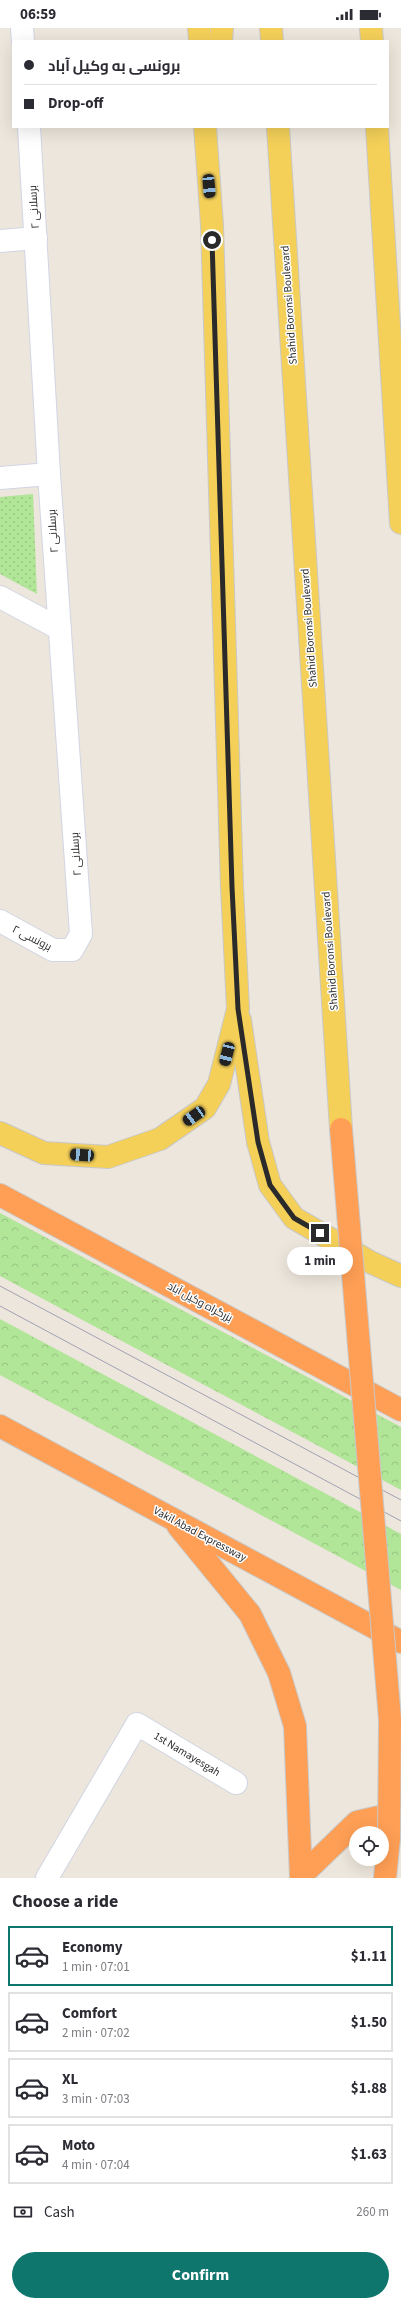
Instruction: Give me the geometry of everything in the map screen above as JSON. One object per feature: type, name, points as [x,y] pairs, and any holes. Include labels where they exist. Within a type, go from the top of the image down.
[{"type":"highway","points":[[341,1129],[390,1720],[390,1838],[385,1878]]},
{"type":"highway","name":"بزرگراه وکیل آباد","points":[[0,1195],[401,1410]]},
{"type":"highway","name":"Vakil Abad Expressway","points":[[0,1426],[401,1642]]},
{"type":"highway","points":[[173,1519],[250,1614],[279,1673],[294,1726],[301,1877]]},
{"type":"highway","points":[[301,1877],[357,1822],[401,1812]]},
{"type":"main road","points":[[200,28],[200,40]]},
{"type":"main road","points":[[221,40],[222,28]]},
{"type":"main road","points":[[271,28],[272,40]]},
{"type":"main road","points":[[371,28],[372,40]]},
{"type":"main road","points":[[205,128],[212,224],[232,887],[238,1009],[258,1142],[270,1185],[294,1218],[370,1262],[401,1276]]},
{"type":"main road","points":[[207,160],[210,128]]},
{"type":"main road","name":"Shahid Boronsi Boulevard","points":[[278,128],[341,1129]]},
{"type":"main road","points":[[377,128],[401,524]]},
{"type":"main road","points":[[0,1133],[44,1153],[108,1157],[160,1140],[204,1108],[219,1084],[238,1009]]},
{"type":"street","points":[[22,28],[23,40]]},
{"type":"street","name":"برسلانی ۲","points":[[29,128],[49,474],[81,934]]},
{"type":"street","points":[[0,241],[36,238]]},
{"type":"street","points":[[0,478],[49,474]]},
{"type":"street","points":[[0,597],[60,628]]},
{"type":"street","name":"برونسی ۲","points":[[0,921],[53,950],[72,950],[81,934]]},
{"type":"street","name":"1st Namayesgah","points":[[46,1878],[137,1724],[236,1784]]},
{"type":"green space","points":[[33,494],[37,594],[0,574],[0,497]]},
{"type":"green space","points":[[0,1213],[401,1427],[401,1490],[0,1276]]},
{"type":"green space","points":[[0,1319],[401,1534],[401,1590],[0,1375]]},
{"type":"tram line","points":[[0,1286],[401,1500]]},
{"type":"tram line","points":[[0,1306],[401,1521]]},
{"type":"route","points":[[212,240],[232,887],[238,1009],[258,1142],[270,1185],[294,1218],[320,1233]]}]
